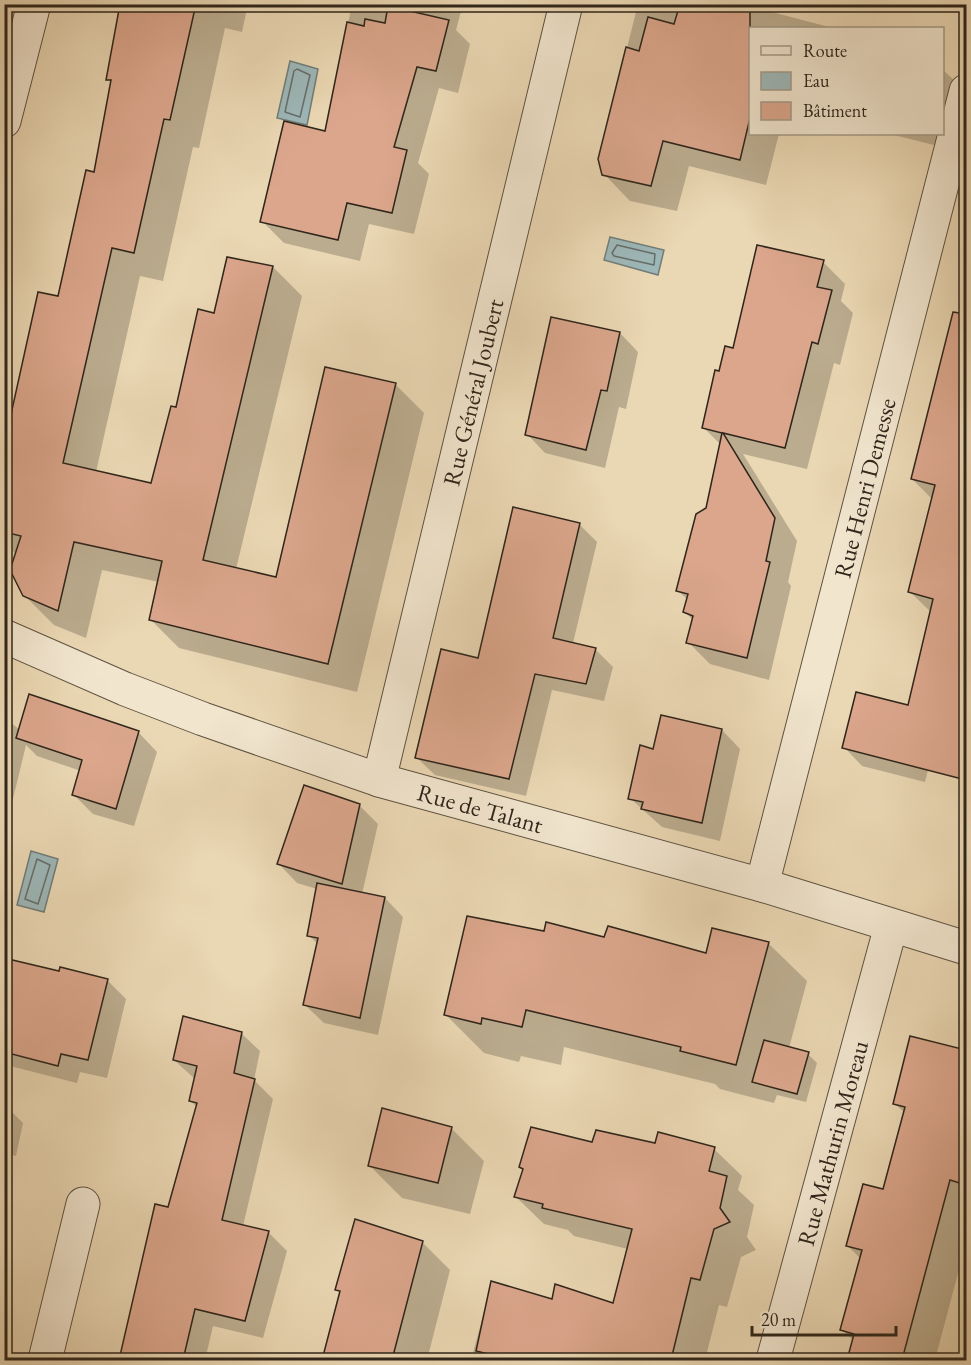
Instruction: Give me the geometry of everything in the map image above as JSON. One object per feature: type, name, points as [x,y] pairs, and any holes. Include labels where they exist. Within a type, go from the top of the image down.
[{"type":"street","points":[[4,121],[34,4]]},
{"type":"street","name":"Rue Général Joubert","points":[[379,780],[566,4]]},
{"type":"street","name":"Rue Henri Demesse","points":[[762,885],[966,91]]},
{"type":"street","name":"Rue de Talant","points":[[4,636],[136,693],[379,780],[762,885],[966,948]]},
{"type":"street","name":"Rue Mathurin Moreau","points":[[773,1360],[891,926]]},
{"type":"street","points":[[45,1360],[83,1204]]},
{"type":"water","points":[[290,61],[318,69],[307,125],[277,118]]},
{"type":"water","points":[[610,237],[664,250],[658,275],[604,260]]},
{"type":"water","points":[[31,851],[58,859],[44,912],[17,905]]},
{"type":"building","points":[[120,4],[196,4],[170,120],[164,119],[134,253],[112,248],[63,463],[151,483],[171,406],[176,407],[198,309],[214,313],[227,257],[273,266],[203,560],[276,577],[325,367],[396,383],[328,664],[149,620],[162,561],[74,542],[58,611],[23,596],[10,570],[21,536],[4,532],[4,446],[38,292],[58,296],[86,170],[94,172],[111,80],[106,80]]},
{"type":"building","points":[[680,4],[750,4],[749,122],[740,160],[663,141],[651,186],[602,175],[598,159],[626,47],[639,51],[648,17],[674,24]]},
{"type":"building","points":[[388,6],[449,20],[436,71],[417,67],[394,147],[407,150],[392,213],[347,203],[338,240],[260,222],[284,121],[325,131],[347,22],[364,26],[365,19],[385,23]]},
{"type":"building","points":[[757,245],[824,260],[817,287],[832,290],[818,344],[812,342],[785,448],[723,433],[775,518],[766,561],[770,562],[747,658],[686,643],[693,616],[683,612],[688,594],[676,591],[696,514],[706,508],[722,433],[702,428],[715,370],[719,371],[725,346],[733,348]]},
{"type":"building","points":[[953,312],[966,314],[966,780],[842,748],[856,692],[908,705],[933,599],[908,592],[935,485],[911,479]]},
{"type":"building","points":[[551,317],[620,332],[607,391],[601,390],[586,450],[525,435]]},
{"type":"building","points":[[513,507],[580,523],[553,638],[596,648],[586,684],[535,674],[509,779],[415,758],[441,649],[478,658]]},
{"type":"building","points":[[29,694],[139,731],[116,809],[72,795],[82,760],[16,738]]},
{"type":"building","points":[[661,715],[722,729],[702,823],[641,809],[643,802],[628,799],[640,745],[653,749]]},
{"type":"building","points":[[304,785],[360,804],[342,884],[277,864]]},
{"type":"building","points":[[317,883],[385,897],[360,1018],[303,1005],[318,938],[307,936]]},
{"type":"building","points":[[467,916],[544,931],[546,922],[604,937],[608,926],[706,953],[712,928],[769,942],[736,1065],[680,1051],[681,1047],[526,1010],[522,1027],[482,1018],[481,1024],[444,1015]]},
{"type":"building","points":[[4,958],[59,971],[60,967],[108,979],[88,1060],[61,1054],[58,1066],[4,1052]]},
{"type":"building","points":[[183,1016],[242,1032],[234,1073],[255,1079],[222,1220],[269,1231],[245,1321],[195,1309],[183,1360],[119,1360],[155,1204],[168,1207],[197,1103],[189,1101],[197,1066],[173,1060]]},
{"type":"building","points":[[910,1036],[966,1050],[966,1185],[950,1180],[902,1360],[847,1360],[854,1334],[840,1330],[862,1250],[846,1246],[863,1184],[883,1189],[905,1107],[893,1104]]},
{"type":"building","points":[[764,1040],[809,1052],[797,1094],[752,1082]]},
{"type":"building","points":[[382,1108],[452,1127],[438,1183],[368,1166]]},
{"type":"building","points":[[531,1127],[592,1142],[596,1130],[655,1143],[658,1132],[715,1147],[709,1171],[727,1176],[720,1208],[730,1222],[714,1229],[700,1280],[691,1278],[671,1360],[513,1360],[476,1351],[491,1281],[552,1299],[555,1284],[613,1303],[632,1229],[542,1208],[543,1204],[514,1197],[523,1169],[519,1167]]},
{"type":"building","points":[[355,1219],[423,1241],[392,1360],[322,1360],[340,1291],[335,1290]]}]
